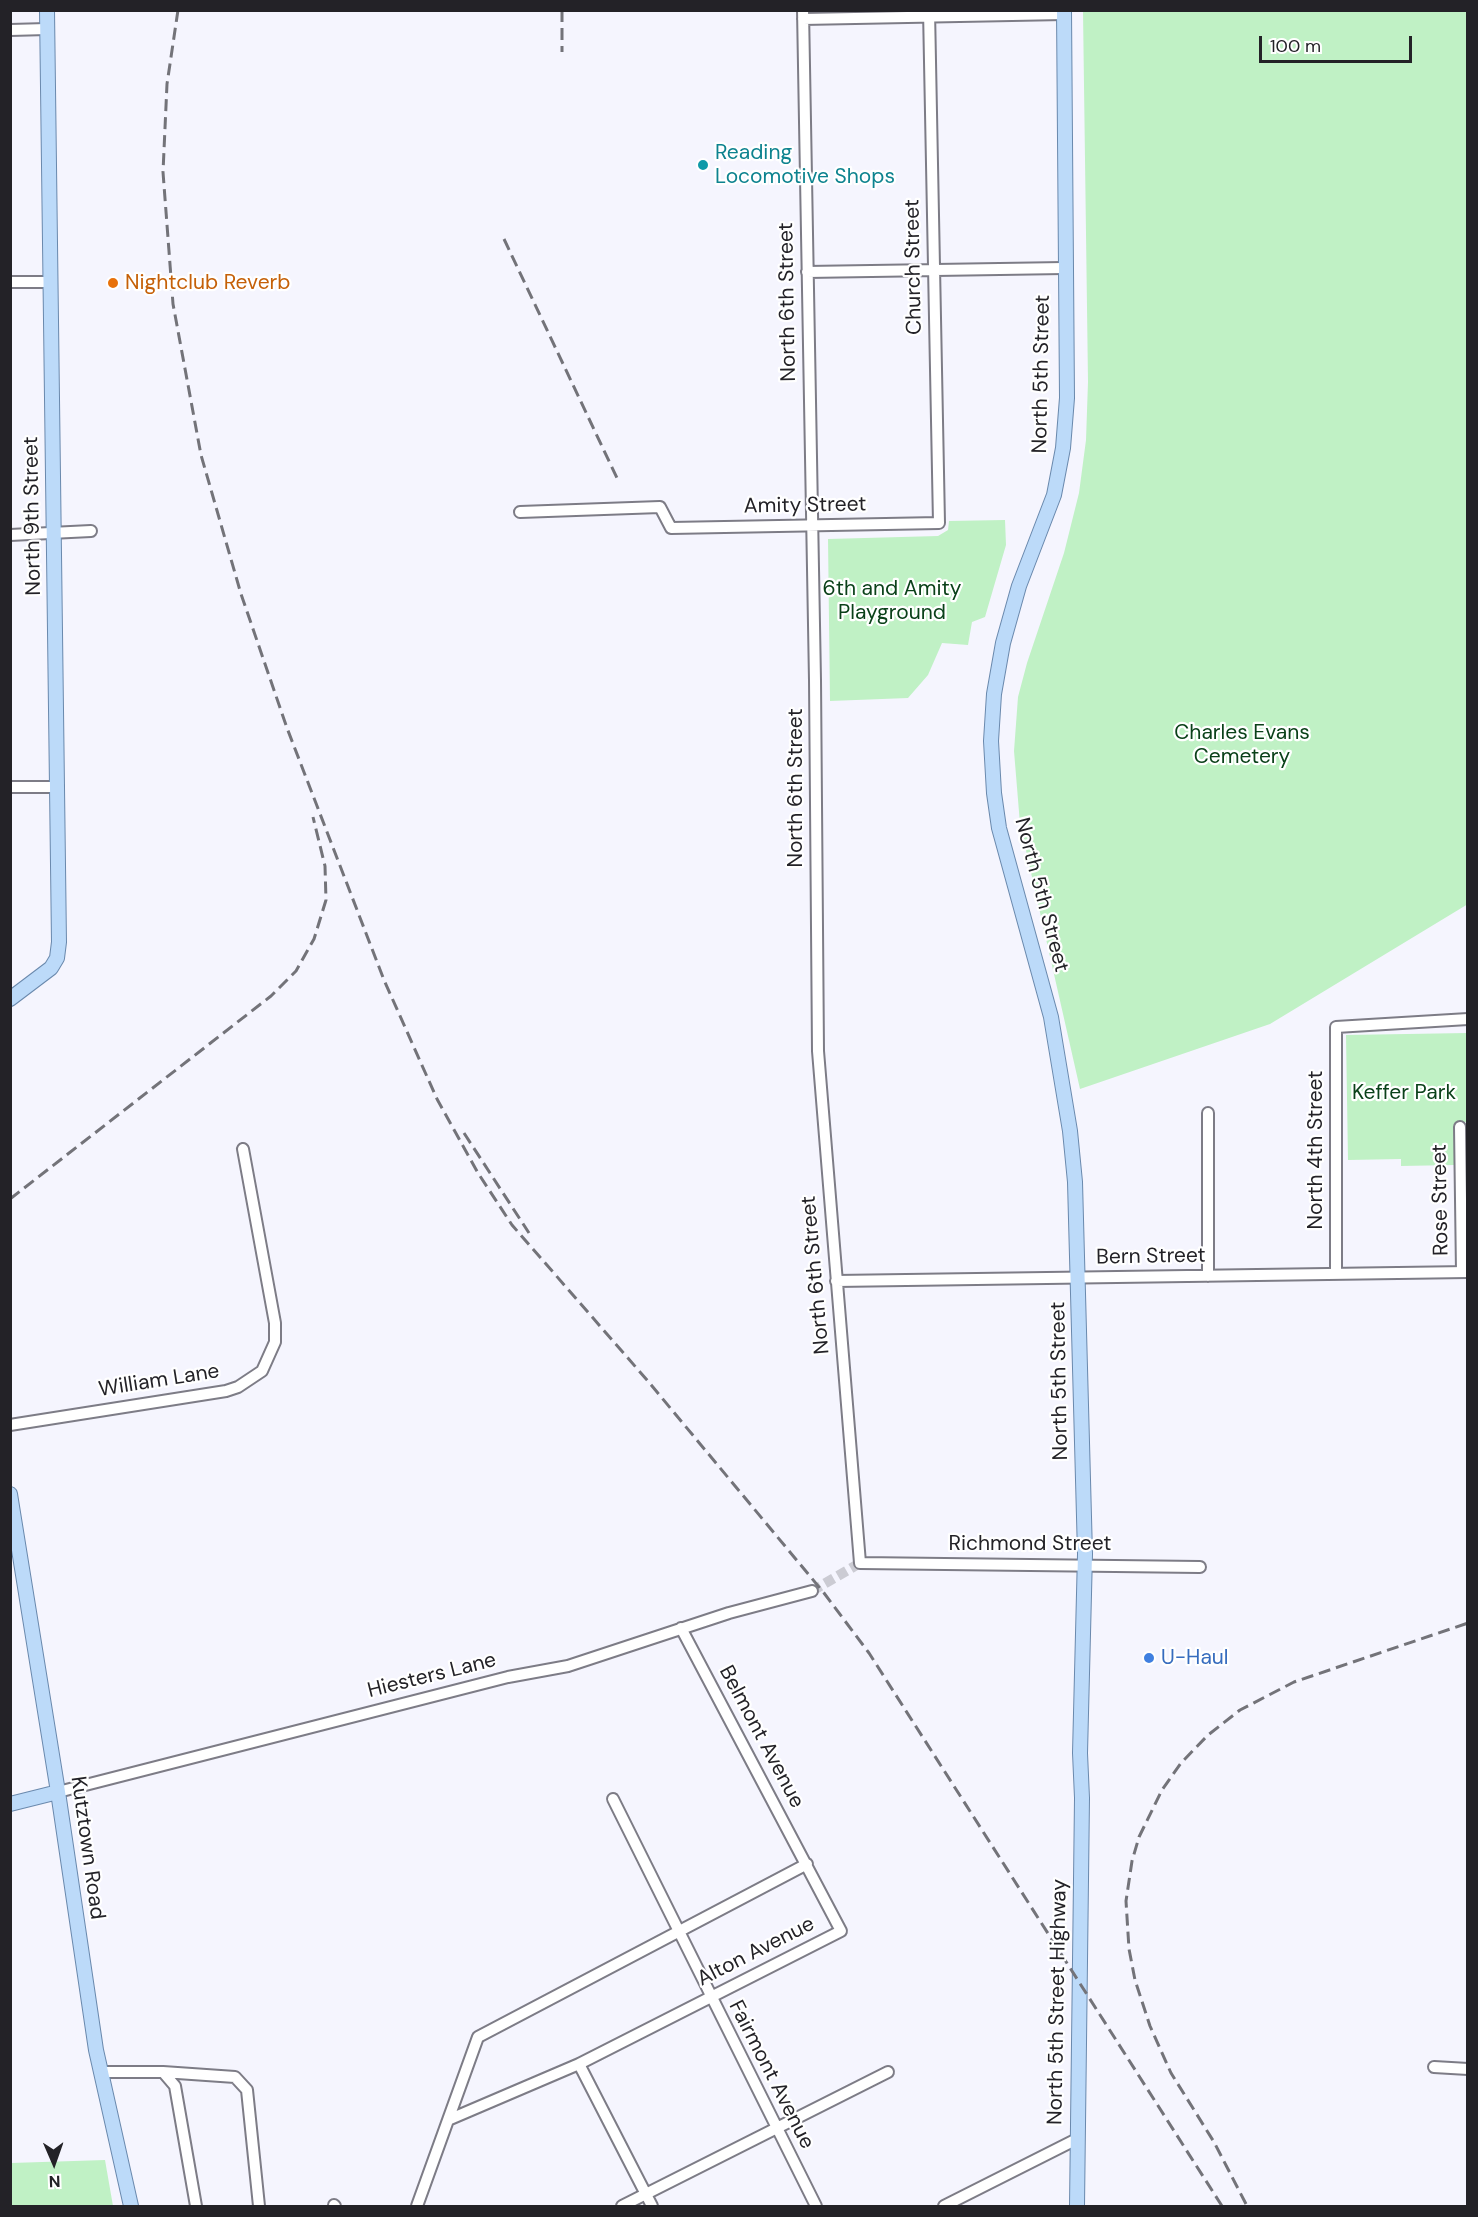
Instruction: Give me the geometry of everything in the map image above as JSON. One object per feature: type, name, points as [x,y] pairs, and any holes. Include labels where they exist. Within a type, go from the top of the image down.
[{"type":"main road","name":"North 9th Street","points":[[10,999],[51,968],[57,958],[58,787],[47,10]]},
{"type":"main road","name":"North 5th Street","points":[[1064,12],[1067,205],[1064,268],[1067,398],[1063,448],[1054,495],[1010,616],[994,694],[991,741],[999,828],[1038,964],[1061,1066],[1075,1182],[1084,1564],[1080,1753],[1082,1798]]},
{"type":"main road","name":"Kutztown Road","points":[[10,1494],[16,1567],[58,1792],[96,2050],[131,2206]]},
{"type":"main road","points":[[10,1804],[58,1792]]},
{"type":"main road","name":"North 5th Street Highway","points":[[1077,2206],[1082,1798]]},
{"type":"street","points":[[803,15],[1064,12]]},
{"type":"street","name":"Church Street","points":[[929,14],[939,523]]},
{"type":"street","name":"North 6th Street","points":[[803,15],[818,1046],[860,1563]]},
{"type":"street","points":[[10,30],[47,29]]},
{"type":"street","points":[[807,272],[1064,268]]},
{"type":"street","points":[[10,282],[51,282]]},
{"type":"street","name":"Amity Street","points":[[520,512],[660,507],[671,528],[939,523]]},
{"type":"street","points":[[10,535],[55,535],[91,531]]},
{"type":"street","points":[[10,787],[58,787]]},
{"type":"street","name":"North 4th Street","points":[[1336,1274],[1336,1027],[1467,1019]]},
{"type":"street","points":[[1208,1113],[1208,1276]]},
{"type":"street","name":"Rose Street","points":[[1460,1127],[1465,1272]]},
{"type":"street","name":"William Lane","points":[[10,1425],[226,1391],[238,1387],[262,1371],[275,1342],[275,1323],[243,1149]]},
{"type":"street","name":"Bern Street","points":[[836,1281],[1465,1272]]},
{"type":"street","name":"Richmond Street","points":[[860,1563],[1200,1567]]},
{"type":"street","name":"Hiesters Lane","points":[[58,1792],[501,1679],[568,1666],[681,1628],[812,1591]]},
{"type":"street","name":"Belmont Avenue","points":[[681,1628],[807,1864]]},
{"type":"street","name":"Fairmont Avenue","points":[[613,1799],[816,2206]]},
{"type":"street","points":[[417,2206],[478,2037],[807,1864]]},
{"type":"street","name":"Alton Avenue","points":[[448,2120],[579,2064],[841,1931],[807,1864]]},
{"type":"street","points":[[579,2064],[652,2206]]},
{"type":"street","points":[[1434,2067],[1467,2069]]},
{"type":"street","points":[[102,2072],[162,2072],[235,2077],[247,2090],[259,2206]]},
{"type":"street","points":[[162,2072],[175,2086],[196,2206]]},
{"type":"street","points":[[622,2206],[888,2072]]},
{"type":"street","points":[[944,2206],[1077,2139]]},
{"type":"green space","name":"Charles Evans Cemetery","points":[[1083,11],[1467,11],[1468,904],[1270,1024],[1080,1089],[1020,824],[1014,751],[1018,697],[1064,553],[1079,493],[1086,440],[1088,382]]},
{"type":"green space","name":"6th and Amity Playground","points":[[1005,520],[1006,545],[985,617],[972,622],[968,645],[942,643],[928,675],[908,698],[830,701],[828,539],[938,536],[948,530],[949,521]]},
{"type":"green space","name":"Keffer Park","points":[[1467,1033],[1467,1122],[1454,1123],[1455,1165],[1401,1166],[1401,1159],[1348,1160],[1346,1035]]},
{"type":"green space","points":[[105,2160],[113,2206],[11,2206],[11,2163]]},
{"type":"tunnel","points":[[812,1591],[860,1563]]},
{"type":"railway","points":[[178,10],[167,84],[163,172],[173,304],[201,455],[241,594],[287,728],[384,980],[437,1099],[478,1173],[512,1225],[647,1380],[824,1593],[869,1653],[1222,2206]]},
{"type":"railway","points":[[562,10],[562,52]]},
{"type":"railway","points":[[504,239],[617,478]]},
{"type":"railway","points":[[10,1199],[271,996],[296,971],[314,939],[326,900],[325,866],[313,817]]},
{"type":"railway","points":[[464,1133],[529,1233]]},
{"type":"railway","points":[[1246,2204],[1214,2142],[1171,2073],[1150,2026],[1135,1980],[1129,1949],[1126,1901],[1132,1861],[1139,1837],[1162,1790],[1181,1763],[1208,1735],[1240,1710],[1294,1682],[1468,1623]]},
{"type":"place","name":"Reading Locomotive Shops","points":[[703,165]]},
{"type":"place","name":"Nightclub Reverb","points":[[113,283]]},
{"type":"place","name":"U-Haul","points":[[1149,1658]]}]
